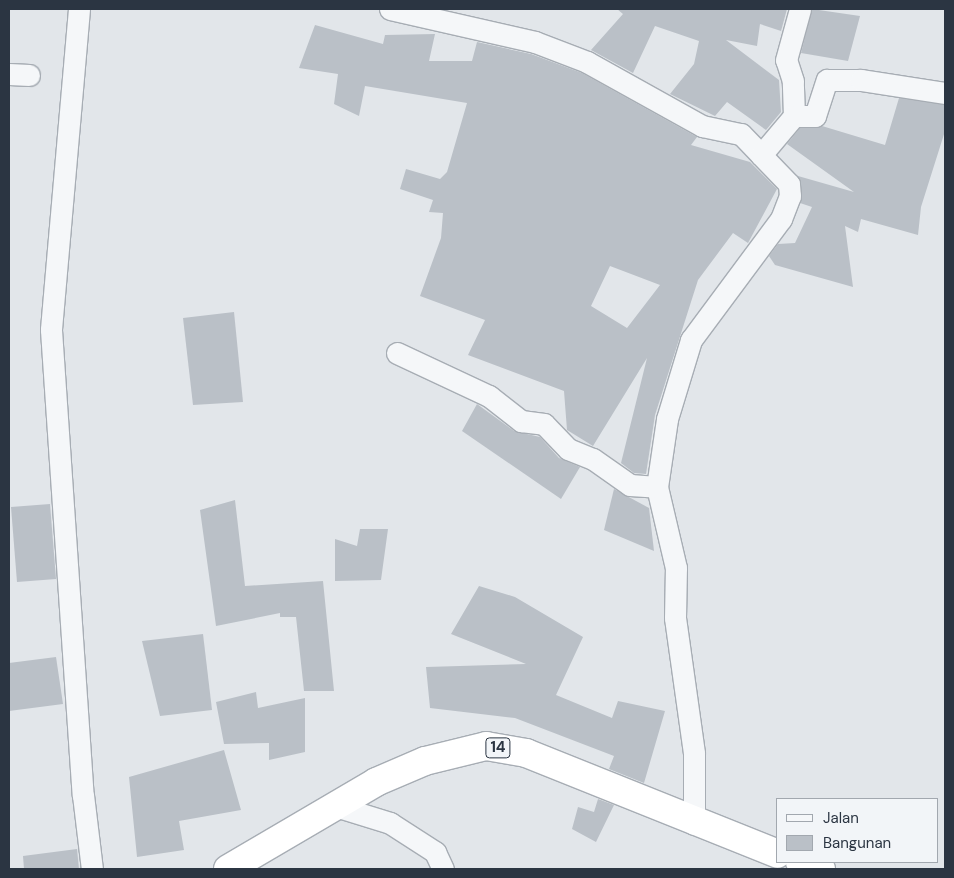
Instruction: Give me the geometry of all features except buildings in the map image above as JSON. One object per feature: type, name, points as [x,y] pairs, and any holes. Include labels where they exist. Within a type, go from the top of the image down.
[{"type":"highway","name":"14","points":[[228,869],[332,805],[425,761],[486,746],[526,753],[694,824],[776,853]]},
{"type":"highway","points":[[803,863],[821,869]]},
{"type":"street","points":[[79,9],[51,330],[83,795],[92,869]]},
{"type":"street","points":[[390,9],[535,42],[588,62],[702,126],[740,134],[789,184],[790,196],[756,256],[744,264],[691,340],[667,419],[657,487],[676,568],[674,618],[694,753],[694,824]]},
{"type":"street","points":[[761,155],[794,116],[792,81],[786,60],[800,9]]},
{"type":"street","points":[[794,116],[815,116],[827,80],[878,82],[945,93]]},
{"type":"street","points":[[397,353],[489,396],[521,421],[544,424],[568,449],[593,459],[630,486],[657,487]]},
{"type":"street","points":[[332,805],[390,823],[435,852],[443,869]]}]
